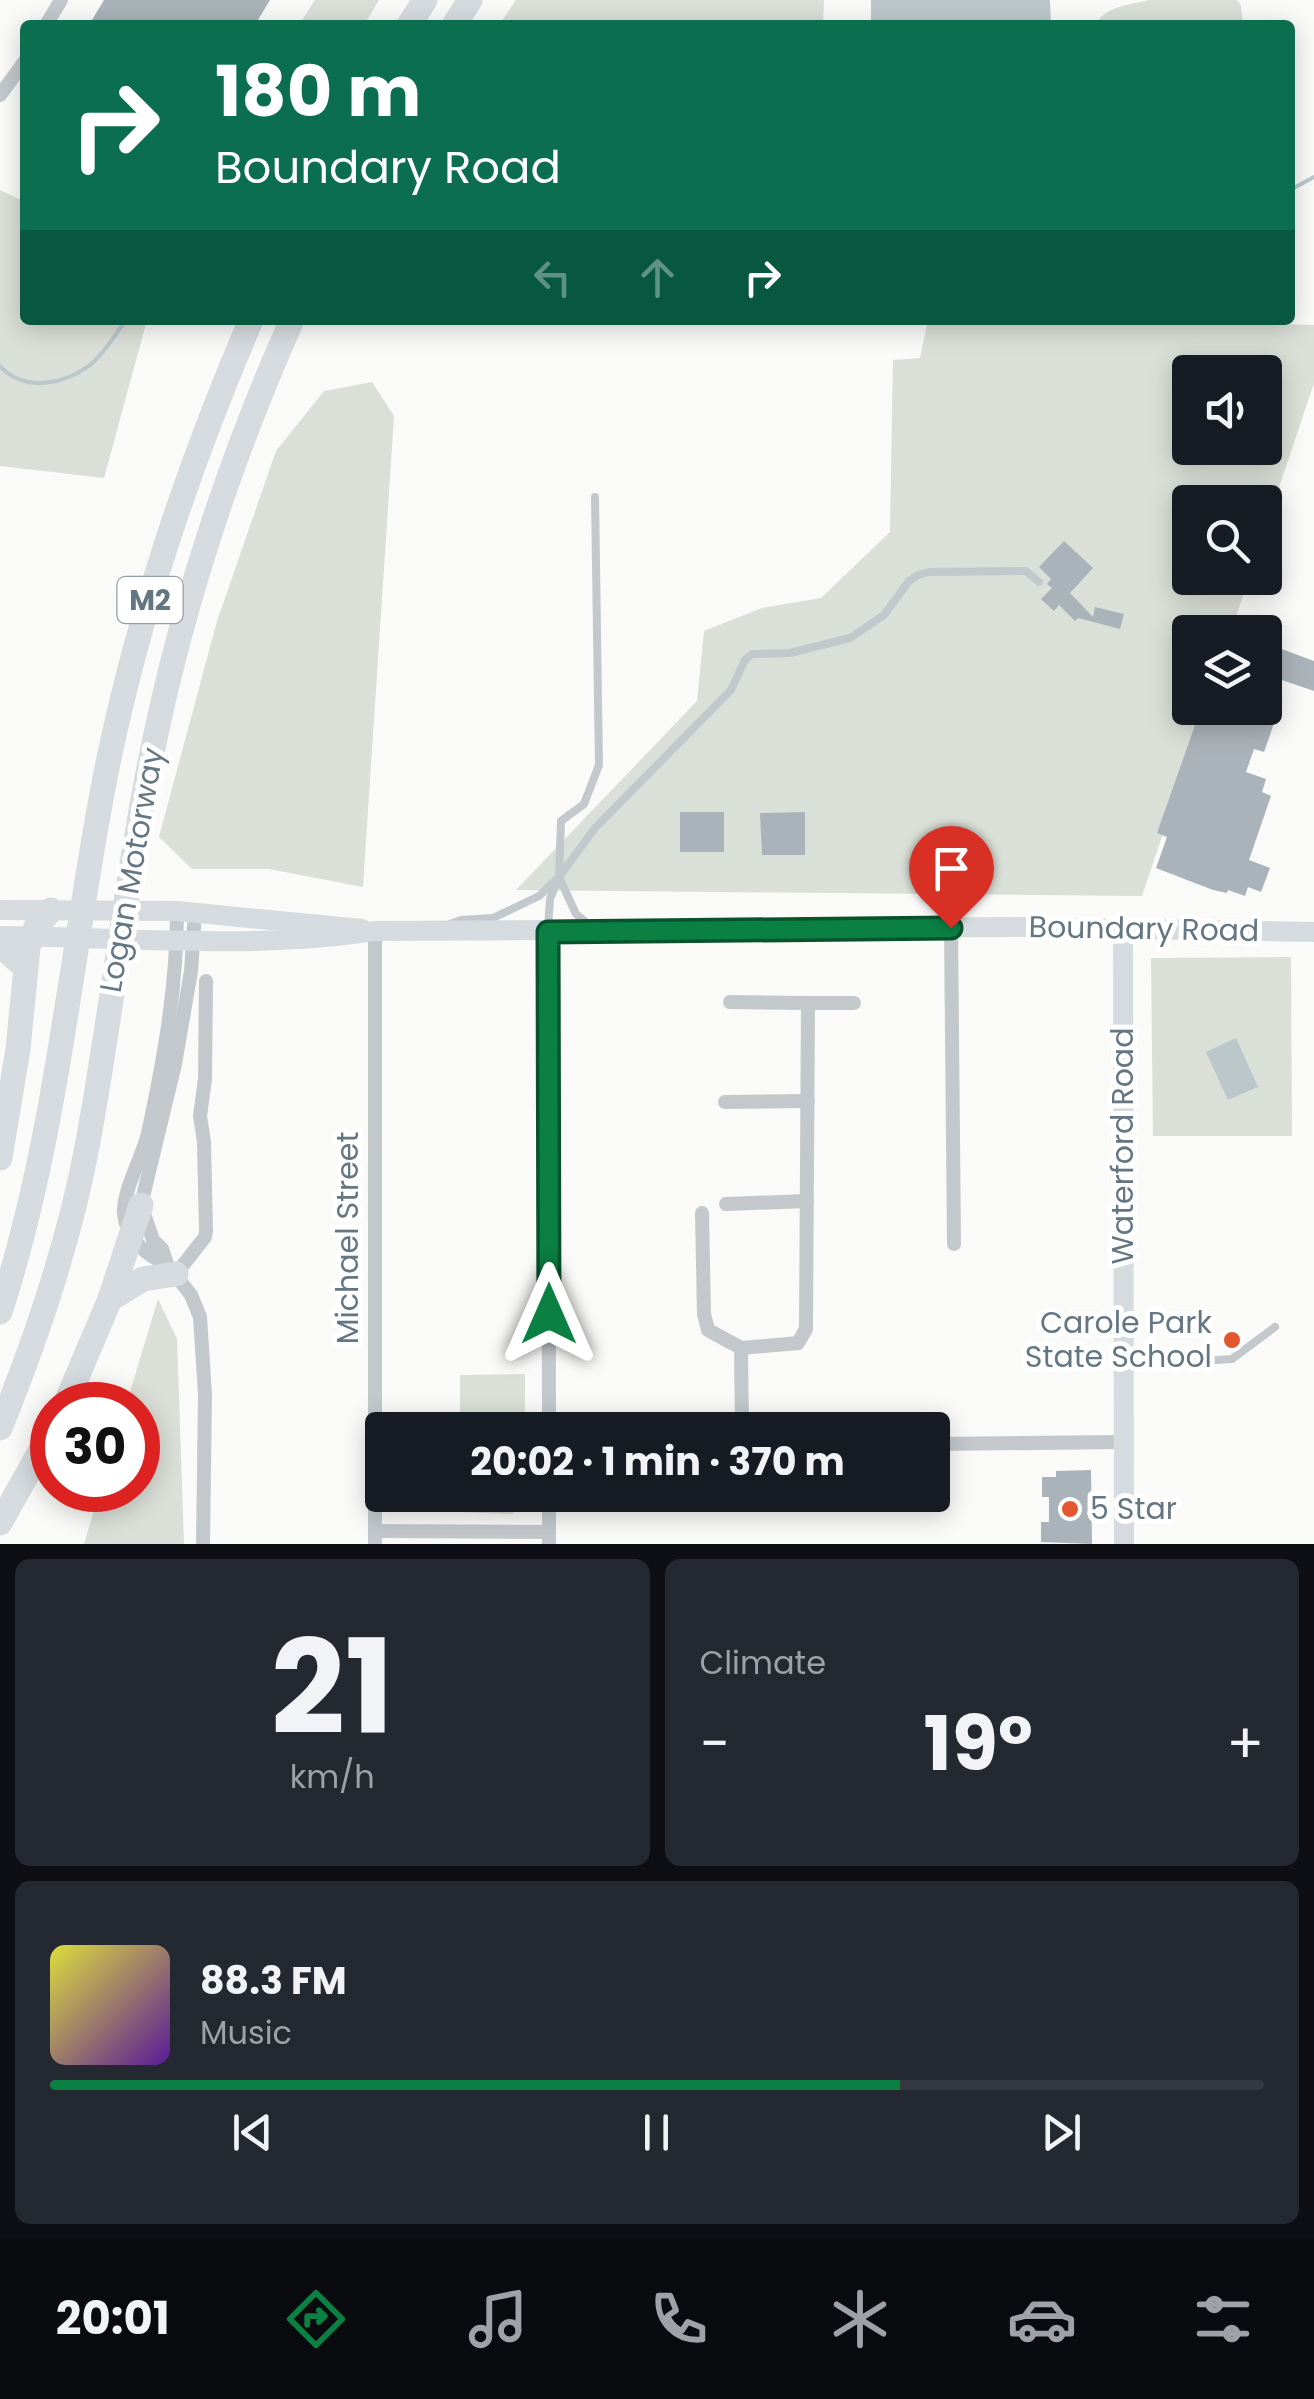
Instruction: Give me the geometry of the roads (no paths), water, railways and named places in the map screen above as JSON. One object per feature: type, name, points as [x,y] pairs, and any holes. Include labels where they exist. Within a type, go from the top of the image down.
[{"type":"highway","name":"Logan Motorway","points":[[0,1312],[43,1150],[114,739],[141,633],[197,455],[249,325]]},
{"type":"highway","name":"Logan Motorway","points":[[0,1428],[31,1352],[76,1198],[126,890],[160,711],[194,582],[230,472],[290,325]]},
{"type":"highway","points":[[0,1158],[18,1049],[30,936],[51,910]]},
{"type":"highway","points":[[0,945],[26,968]]},
{"type":"highway","points":[[75,1382],[110,1299],[141,1205]]},
{"type":"highway","points":[[110,1299],[171,1269]]},
{"type":"highway","points":[[0,1524],[30,1470]]},
{"type":"main road","name":"Boundary Road","points":[[0,910],[186,911],[374,931],[951,928],[1314,932]]},
{"type":"main road","name":"Waterford Road","points":[[1123,929],[1124,1544]]},
{"type":"main road","name":"Boundary Road","points":[[0,936],[336,938],[374,931]]},
{"type":"street","points":[[0,95],[20,68]]},
{"type":"street","points":[[186,911],[172,1080],[141,1205],[171,1269],[197,1306],[204,1348],[203,1544]]},
{"type":"street","points":[[951,928],[954,1244]]},
{"type":"street","name":"Michael Street","points":[[374,931],[375,1538]]},
{"type":"street","points":[[548,932],[550,1412]]},
{"type":"street","points":[[171,1269],[152,1258],[131,1236],[124,1202],[148,1132],[185,939]]},
{"type":"street","points":[[171,1269],[204,1237],[206,1230],[200,1116],[205,1079],[206,981]]},
{"type":"street","points":[[730,1002],[854,1003]]},
{"type":"street","points":[[702,1213],[704,1314],[708,1330],[740,1348],[798,1343],[806,1329],[808,1003]]},
{"type":"street","points":[[725,1102],[808,1101]]},
{"type":"street","points":[[726,1204],[807,1201]]},
{"type":"street","points":[[740,1348],[742,1412]]},
{"type":"street","points":[[950,1444],[1124,1442]]},
{"type":"street","points":[[375,1538],[549,1538],[549,1512]]},
{"type":"lane","points":[[548,932],[550,899],[559,877],[561,821],[584,804],[598,766],[595,496]]},
{"type":"lane","points":[[432,931],[461,920],[493,918],[540,896],[596,828],[731,690],[744,660],[752,654],[790,653],[850,638],[884,615],[909,581],[929,572],[1026,571],[1039,582]]},
{"type":"lane","points":[[559,877],[576,914],[596,931]]},
{"type":"lane","points":[[1124,1366],[1232,1359],[1275,1327]]},
{"type":"waterway","points":[[1295,187],[1314,177]]},
{"type":"waterway","points":[[0,366],[20,380],[32,382],[68,377],[95,360],[123,325]]},
{"type":"place","name":"Carole Park State School","points":[[1232,1340]]},
{"type":"place","name":"5 Star","points":[[1070,1509]]}]
